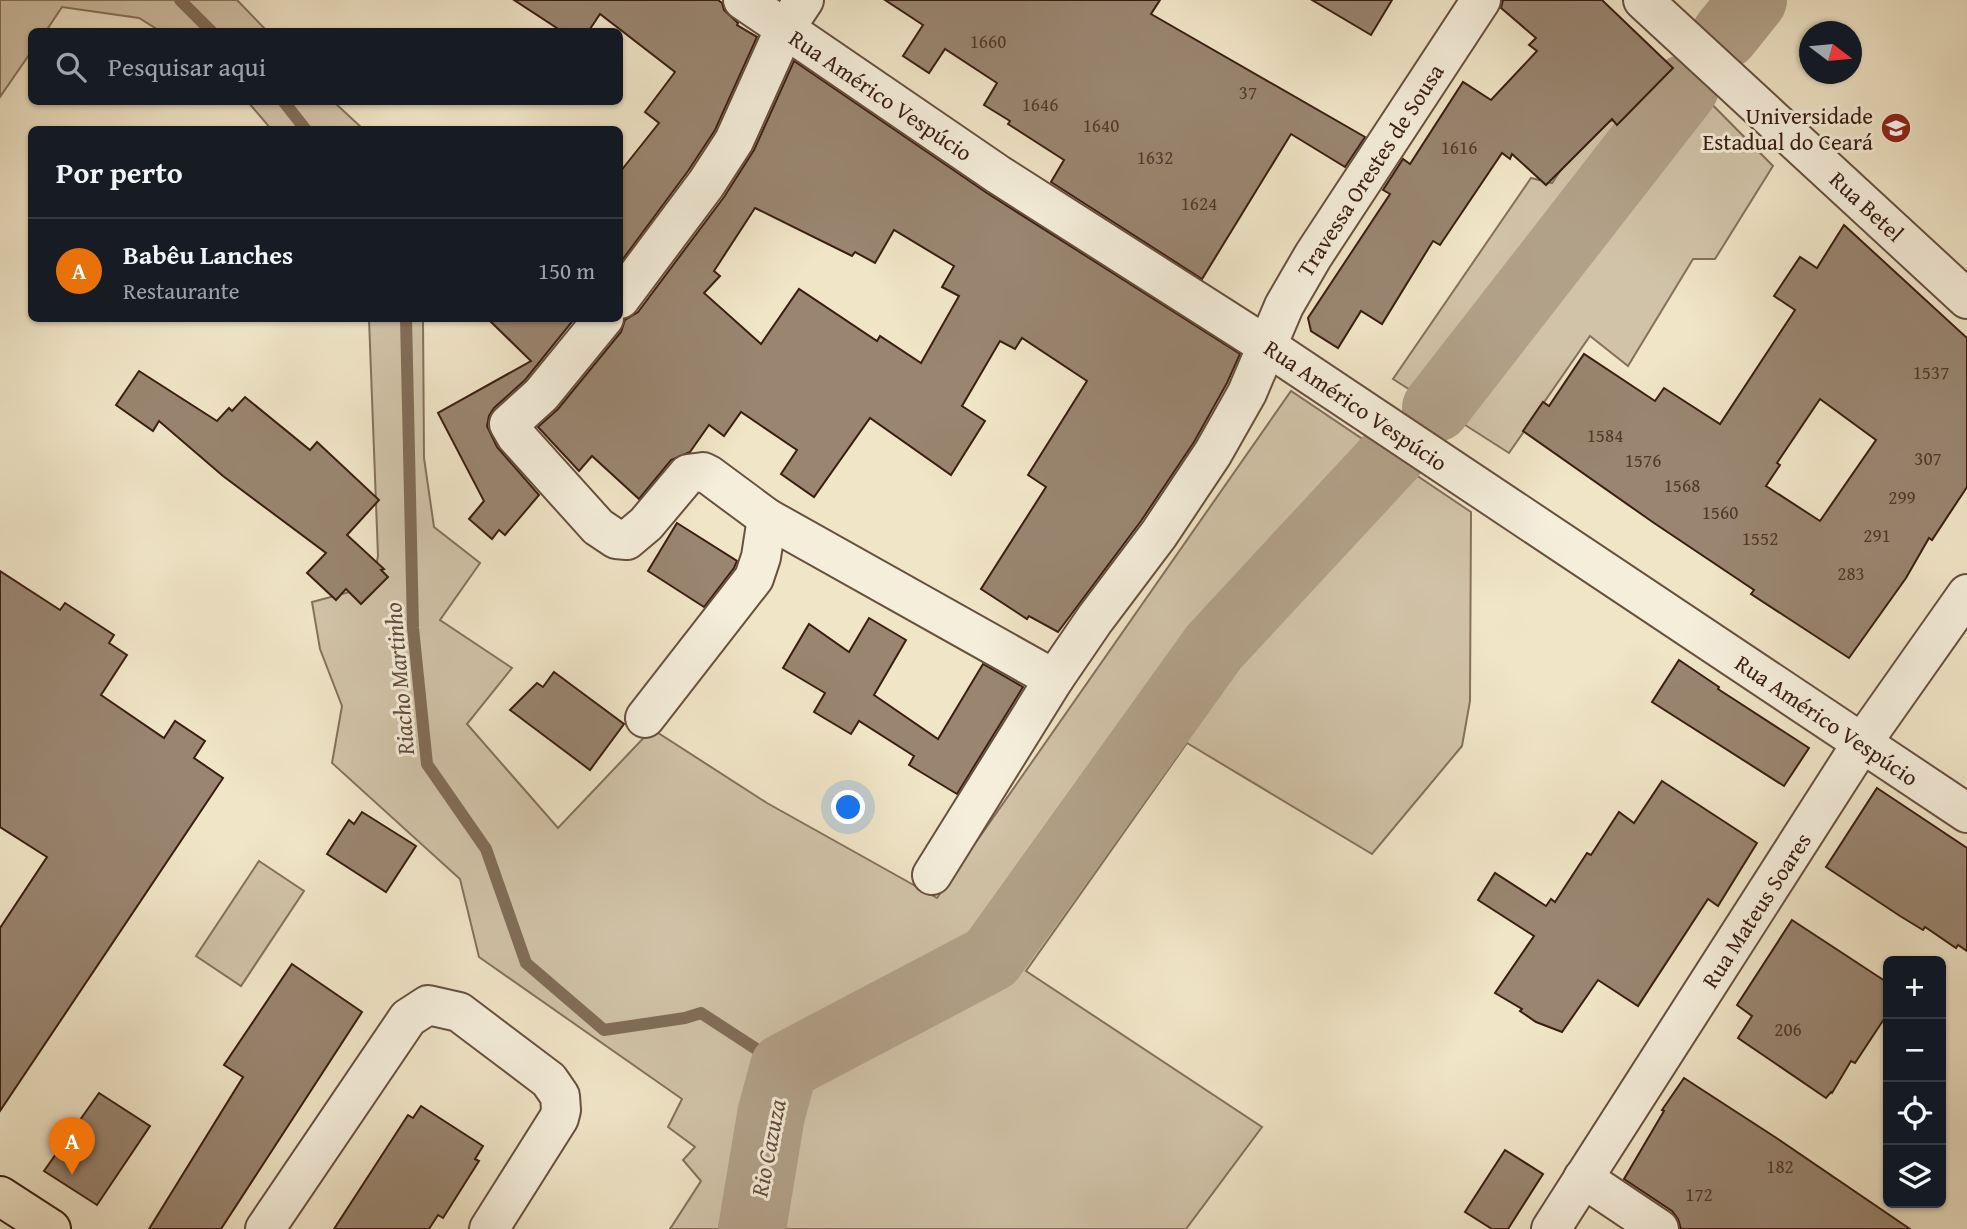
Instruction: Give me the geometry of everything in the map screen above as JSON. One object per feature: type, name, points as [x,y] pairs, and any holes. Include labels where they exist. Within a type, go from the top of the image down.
[{"type":"main road","points":[[0,1195],[51,1229]]},
{"type":"street","name":"Rua Américo Vespúcio","points":[[743,0],[794,15],[999,175],[1267,346],[1967,813]]},
{"type":"street","name":"Travessa Orestes de Sousa","points":[[932,875],[1054,679],[1159,534],[1213,453],[1247,393],[1284,306],[1313,256],[1481,0]]},
{"type":"street","name":"Rua Betel","points":[[1643,0],[1967,299]]},
{"type":"street","points":[[623,295],[682,217],[734,141],[794,15]]},
{"type":"street","points":[[601,322],[541,395],[509,424],[516,436],[598,527],[616,539],[627,540],[646,524],[688,474],[695,472],[709,475],[767,518],[1054,679]]},
{"type":"street","points":[[645,718],[754,578],[761,557],[767,518]]},
{"type":"street","name":"Rua Mateus Soares","points":[[1551,1229],[1863,743],[1967,594]]},
{"type":"street","points":[[265,1229],[408,1018],[428,1005],[459,1012],[549,1080],[560,1096],[559,1118],[489,1229]]},
{"type":"street","points":[[1583,1178],[1659,1229]]},
{"type":"shaded area","points":[[0,0],[237,0],[264,28],[155,28],[139,18],[62,7],[48,28],[28,28],[28,56],[0,97]]},
{"type":"shaded area","points":[[1675,67],[1773,166],[1715,259],[1693,259],[1628,366],[1590,336],[1509,453],[1393,379],[1531,178],[1552,183],[1590,126],[1627,117]]},
{"type":"shaded area","points":[[251,105],[337,105],[360,126],[268,126]]},
{"type":"shaded area","points":[[369,322],[423,322],[424,458],[434,527],[480,563],[440,620],[512,668],[467,724],[558,828],[652,729],[767,803],[937,898],[1291,391],[1471,512],[1470,701],[1462,746],[1372,854],[1187,743],[1026,971],[1262,1127],[1186,1229],[670,1229],[701,1181],[683,1160],[695,1147],[668,1127],[682,1099],[479,957],[460,879],[332,763],[342,706],[320,649],[312,602],[372,586],[378,556]]},
{"type":"shaded area","points":[[259,861],[304,891],[241,986],[196,956]]},
{"type":"building","points":[[514,0],[718,0],[737,25],[757,37],[715,130],[623,259],[623,168],[659,123],[645,112],[675,72],[623,32],[623,28],[618,28],[600,14],[591,28],[557,28]]},
{"type":"building","points":[[885,0],[1160,0],[1151,14],[1365,137],[1345,167],[1291,134],[1202,279],[1051,182],[1064,160],[984,105],[997,83],[945,49],[929,73],[903,56],[923,25]]},
{"type":"building","points":[[1312,0],[1392,0],[1371,35]]},
{"type":"building","points":[[1503,0],[1602,0],[1673,68],[1617,125],[1612,119],[1546,185],[1512,154],[1510,159],[1502,153],[1440,245],[1433,241],[1382,324],[1361,311],[1338,348],[1311,331],[1308,318],[1390,194],[1383,190],[1403,159],[1410,164],[1463,82],[1491,100],[1537,51],[1529,45],[1536,38],[1501,8]]},
{"type":"building","points":[[794,61],[987,193],[1240,354],[1194,442],[1141,521],[1058,632],[1029,616],[1027,619],[981,589],[1046,487],[1028,475],[1087,381],[1022,338],[1015,349],[1000,341],[962,406],[985,421],[951,475],[870,418],[814,497],[781,474],[797,450],[741,412],[724,436],[709,425],[690,452],[671,460],[639,499],[592,456],[579,471],[538,427],[558,409],[621,332],[625,320],[638,312],[724,197],[754,150]],"holes":[[[755,208],[852,256],[855,252],[875,263],[894,230],[954,266],[942,287],[959,296],[921,363],[880,336],[877,341],[799,289],[761,344],[704,293],[720,276],[714,271]]]},
{"type":"building","points":[[1844,225],[1967,338],[1967,487],[1932,540],[1929,538],[1906,578],[1849,658],[1751,594],[1754,590],[1523,431],[1543,402],[1549,406],[1584,354],[1655,401],[1664,388],[1720,424],[1795,310],[1774,296],[1800,257],[1817,268]],"holes":[[[1820,399],[1876,440],[1820,521],[1766,486],[1780,465],[1777,463]]]},
{"type":"building","points":[[491,322],[572,322],[525,380],[494,408],[489,416],[487,426],[497,447],[539,495],[505,535],[499,530],[492,539],[469,519],[484,501],[438,413],[531,361]]},
{"type":"building","points":[[139,371],[217,421],[229,408],[232,411],[245,397],[310,450],[317,442],[379,500],[347,535],[384,569],[381,570],[388,577],[361,604],[346,589],[336,600],[307,573],[326,553],[223,476],[159,421],[153,431],[116,405]]},
{"type":"building","points":[[677,523],[737,561],[704,607],[648,571]]},
{"type":"building","points":[[0,571],[60,610],[65,603],[114,635],[109,643],[127,655],[101,695],[164,738],[175,721],[205,741],[194,758],[223,778],[0,1111],[0,928],[47,857],[0,827]]},
{"type":"building","points":[[869,618],[906,640],[874,695],[938,739],[983,664],[1023,687],[957,794],[909,765],[914,756],[859,721],[851,734],[814,712],[825,693],[783,668],[809,624],[849,652]]},
{"type":"building","points":[[1679,660],[1719,687],[1718,689],[1809,748],[1784,786],[1652,702]]},
{"type":"building","points":[[554,672],[624,724],[590,770],[510,710],[537,683],[543,687]]},
{"type":"building","points":[[1662,781],[1757,843],[1718,906],[1708,899],[1638,1006],[1598,980],[1562,1032],[1536,1022],[1520,1011],[1522,1009],[1495,993],[1534,936],[1478,900],[1495,873],[1546,906],[1551,899],[1555,902],[1587,853],[1591,855],[1619,812],[1634,823]]},
{"type":"building","points":[[1877,788],[1967,848],[1967,951],[1958,945],[1956,948],[1925,927],[1923,930],[1826,867]]},
{"type":"building","points":[[362,812],[416,846],[386,892],[327,854],[349,820],[354,824]]},
{"type":"building","points":[[1792,920],[1883,980],[1883,1021],[1855,1063],[1851,1061],[1832,1093],[1826,1098],[1738,1038],[1752,1016],[1737,1005]]},
{"type":"building","points":[[292,964],[362,1012],[221,1229],[149,1229],[243,1077],[224,1065]]},
{"type":"building","points":[[1684,1078],[1910,1229],[1681,1229],[1672,1211],[1624,1179],[1664,1111],[1662,1110]]},
{"type":"building","points":[[99,1093],[150,1126],[97,1205],[44,1171]]},
{"type":"building","points":[[421,1106],[483,1146],[475,1159],[479,1161],[443,1218],[438,1215],[429,1229],[334,1229],[408,1115],[413,1118]]},
{"type":"building","points":[[1505,1150],[1543,1174],[1508,1229],[1492,1229],[1465,1212]]},
{"type":"waterway","name":"Riacho Martinho","points":[[180,0],[208,28]]},
{"type":"waterway","points":[[1725,35],[1753,0]]},
{"type":"waterway","points":[[1436,408],[1685,88]]},
{"type":"waterway","name":"Riacho Martinho","points":[[286,105],[303,126]]},
{"type":"waterway","name":"Riacho Martinho","points":[[406,322],[413,628],[427,764],[486,849],[526,963],[604,1030],[685,1018],[701,1013],[784,1067]]},
{"type":"waterway","name":"Rio Cazuza","points":[[752,1229],[771,1115],[784,1067],[991,958],[1214,647],[1393,454]]},
{"type":"place","name":"Universidade Estadual do Ceará","points":[[1896,128]]},
{"type":"place","name":"Babêu Lanches","points":[[72,1175]]}]
